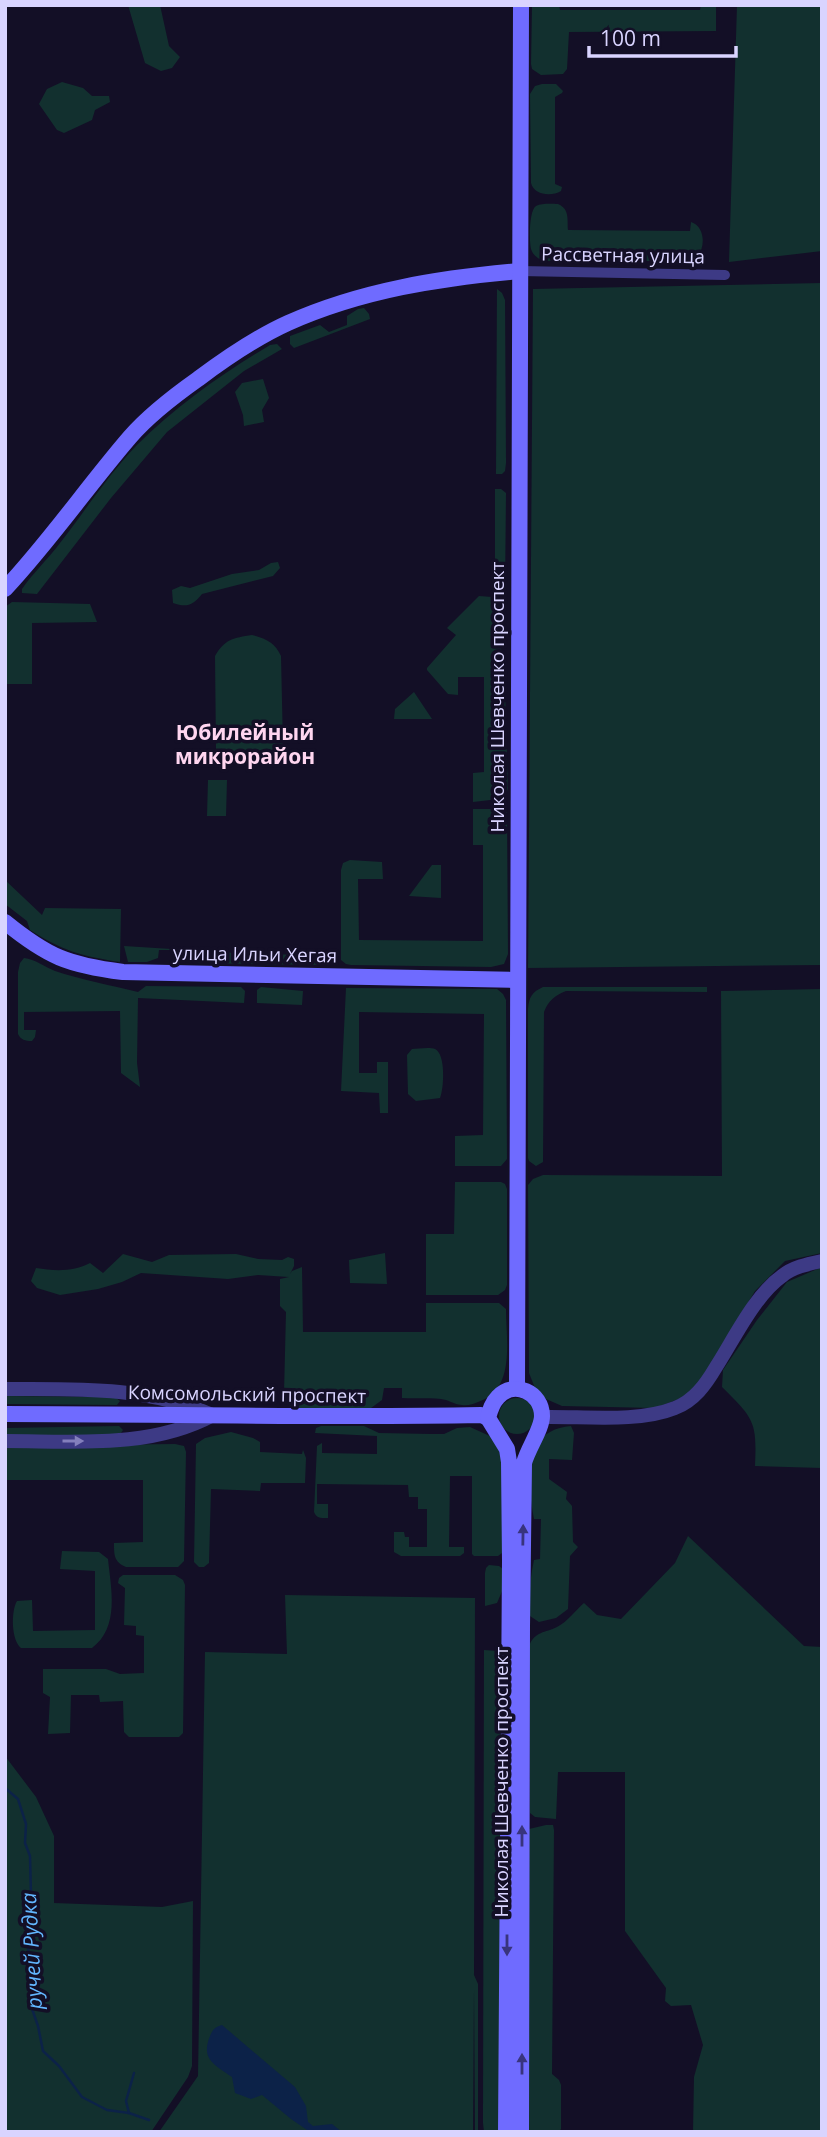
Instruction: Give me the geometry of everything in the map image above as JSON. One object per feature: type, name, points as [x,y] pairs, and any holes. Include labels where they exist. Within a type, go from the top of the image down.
[{"type":"main road","name":"Николая Шевченко проспект","points":[[517,1388],[521,5]]},
{"type":"main road","points":[[5,589],[36,555],[131,436],[181,391],[223,360],[287,324],[373,293],[449,278],[520,271]]},
{"type":"main road","name":"улица Ильи Хегая","points":[[5,922],[42,950],[60,959],[97,969],[123,972],[517,979]]},
{"type":"main road","points":[[517,1388],[534,1396],[540,1404],[542,1417],[535,1434],[528,1440],[516,1443],[499,1438],[488,1418],[497,1398],[505,1391],[517,1388]]},
{"type":"main road","name":"Комсомольский проспект","points":[[5,1414],[488,1418]]},
{"type":"main road","name":"Николая Шевченко проспект","points":[[522,2132],[524,1463],[535,1434]]},
{"type":"main road","name":"Николая Шевченко проспект","points":[[499,1438],[507,1449],[509,1462],[506,2132]]},
{"type":"street","name":"Рассветная улица","points":[[520,271],[725,275]]},
{"type":"street","points":[[542,1417],[652,1416],[678,1408],[706,1384],[763,1294],[782,1276],[804,1265],[822,1261]]},
{"type":"street","points":[[5,1389],[135,1393],[192,1406],[213,1415]]},
{"type":"street","points":[[5,1441],[120,1441],[152,1437],[192,1427],[213,1415]]},
{"type":"green space","points":[[128,5],[160,5],[169,46],[180,57],[172,68],[161,71],[145,63]]},
{"type":"green space","points":[[532,5],[559,5],[560,10],[700,10],[701,5],[716,5],[716,31],[569,32],[567,69],[563,74],[541,75],[532,69],[531,64]]},
{"type":"green space","points":[[737,5],[822,5],[822,251],[729,262]]},
{"type":"green space","points":[[62,82],[83,88],[92,96],[109,96],[110,102],[95,110],[92,120],[64,133],[57,130],[39,104],[47,89]]},
{"type":"green space","points":[[556,84],[563,91],[555,97],[555,184],[562,187],[561,191],[553,194],[539,192],[531,183],[530,94],[535,86]]},
{"type":"green space","points":[[558,204],[566,212],[568,230],[690,231],[691,222],[700,229],[702,247],[697,258],[692,261],[543,261],[531,249],[532,213],[538,205]]},
{"type":"green space","points":[[822,283],[822,965],[528,968],[533,289]]},
{"type":"green space","points":[[497,289],[505,300],[506,463],[502,474],[496,474]]},
{"type":"green space","points":[[364,308],[370,319],[294,348],[290,344],[290,336],[320,325],[329,332],[347,325],[347,316]]},
{"type":"green space","points":[[277,344],[282,349],[244,371],[167,432],[111,498],[37,594],[22,593],[26,583],[137,445],[200,391],[270,345]]},
{"type":"green space","points":[[263,379],[269,398],[262,410],[264,422],[244,426],[235,392],[242,383]]},
{"type":"green space","points":[[495,489],[506,493],[505,590],[502,596],[495,595]]},
{"type":"green space","points":[[278,562],[280,568],[273,576],[202,594],[189,604],[173,603],[172,590],[181,586],[190,588],[232,574],[259,570]]},
{"type":"green space","points":[[479,596],[505,598],[501,621],[495,622],[495,644],[501,646],[505,689],[508,789],[506,795],[499,799],[473,802],[473,773],[484,772],[484,677],[458,677],[458,695],[448,694],[427,668],[456,635],[447,628]]},
{"type":"green space","points":[[12,602],[90,604],[97,622],[32,623],[32,684],[5,684],[5,607]]},
{"type":"green space","points":[[252,635],[270,642],[281,656],[281,761],[260,765],[223,760],[216,750],[215,656],[230,640]]},
{"type":"green space","points":[[414,692],[432,719],[394,719],[395,709]]},
{"type":"green space","points":[[208,780],[227,780],[226,816],[207,816]]},
{"type":"green space","points":[[473,809],[504,809],[507,812],[508,954],[504,964],[491,967],[351,965],[341,960],[341,870],[343,863],[350,860],[382,862],[383,879],[358,879],[359,940],[483,941],[483,845],[473,845]]},
{"type":"green space","points":[[432,865],[441,865],[441,898],[409,896]]},
{"type":"green space","points":[[5,880],[42,915],[45,908],[121,909],[120,962],[73,952],[30,930],[27,921],[5,904]]},
{"type":"green space","points":[[124,946],[329,956],[330,963],[192,963],[177,959],[177,950],[159,950],[158,958],[147,962],[128,962]]},
{"type":"green space","points":[[24,958],[65,974],[138,992],[146,986],[241,987],[245,991],[244,1003],[138,998],[137,1063],[140,1087],[121,1073],[120,1011],[24,1012],[24,1030],[36,1030],[35,1037],[32,1041],[20,1038],[18,972]]},
{"type":"green space","points":[[261,987],[303,991],[302,1005],[257,1003],[257,990]]},
{"type":"green space","points":[[543,987],[707,987],[707,992],[566,991],[552,999],[544,1012],[543,1162],[536,1166],[528,1158],[528,1009],[532,995]]},
{"type":"green space","points":[[346,988],[497,989],[503,994],[506,1000],[507,1159],[501,1166],[455,1166],[455,1136],[483,1135],[484,1014],[359,1012],[359,1073],[377,1073],[377,1062],[388,1062],[388,1113],[380,1113],[379,1093],[341,1091]]},
{"type":"green space","points":[[822,989],[822,1253],[785,1261],[755,1291],[702,1380],[684,1397],[655,1408],[562,1406],[546,1399],[535,1388],[529,1373],[528,1185],[533,1179],[543,1175],[722,1176],[721,991]]},
{"type":"green space","points":[[433,1048],[439,1052],[443,1072],[440,1098],[416,1101],[408,1094],[407,1055],[412,1049]]},
{"type":"green space","points":[[455,1182],[501,1182],[507,1189],[507,1285],[498,1295],[426,1295],[426,1234],[454,1234]]},
{"type":"green space","points":[[385,1253],[387,1284],[350,1283],[349,1260]]},
{"type":"green space","points":[[123,1254],[152,1262],[169,1255],[236,1254],[258,1259],[294,1259],[290,1274],[302,1267],[303,1332],[426,1332],[426,1303],[499,1303],[506,1309],[507,1349],[504,1375],[490,1396],[468,1405],[458,1405],[441,1399],[402,1398],[402,1388],[384,1388],[382,1400],[371,1408],[296,1408],[289,1405],[284,1393],[286,1312],[280,1306],[280,1279],[289,1277],[258,1275],[228,1279],[141,1273],[98,1289],[60,1295],[37,1288],[31,1281],[36,1268],[64,1270],[90,1263],[103,1273]]},
{"type":"green space","points":[[822,1267],[822,1468],[755,1466],[754,1430],[747,1414],[722,1387],[723,1370],[787,1282]]},
{"type":"green space","points":[[5,1396],[115,1397],[120,1401],[117,1405],[5,1404]]},
{"type":"green space","points":[[517,1398],[530,1403],[535,1416],[530,1429],[517,1434],[504,1429],[499,1416],[504,1403]]},
{"type":"green space","points":[[119,1426],[123,1430],[118,1437],[5,1436],[5,1428]]},
{"type":"green space","points":[[364,1426],[379,1433],[431,1434],[444,1434],[457,1428],[470,1427],[492,1437],[501,1450],[503,1469],[502,1553],[498,1556],[472,1554],[472,1476],[450,1476],[449,1547],[464,1547],[464,1553],[460,1556],[401,1556],[394,1552],[394,1532],[404,1532],[405,1537],[409,1537],[409,1547],[427,1547],[427,1509],[418,1509],[418,1497],[409,1497],[408,1485],[317,1484],[317,1504],[328,1504],[328,1518],[318,1517],[314,1512],[317,1446],[322,1443],[322,1453],[377,1454],[377,1436],[315,1433],[316,1428]]},
{"type":"green space","points":[[571,1426],[574,1433],[572,1460],[549,1459],[549,1479],[567,1492],[566,1499],[572,1506],[573,1542],[578,1547],[570,1556],[568,1609],[556,1618],[539,1622],[530,1616],[529,1609],[534,1560],[540,1559],[541,1519],[534,1519],[529,1474],[531,1460],[535,1447],[543,1437],[555,1430]]},
{"type":"green space","points":[[231,1432],[260,1442],[260,1452],[302,1454],[303,1450],[306,1458],[305,1483],[261,1483],[260,1491],[211,1489],[209,1563],[199,1567],[194,1562],[196,1444],[205,1438]]},
{"type":"green space","points":[[5,1446],[184,1446],[186,1452],[184,1561],[178,1567],[126,1567],[116,1558],[114,1543],[143,1542],[143,1480],[5,1480]]},
{"type":"green space","points":[[688,1536],[804,1646],[822,1647],[822,2132],[693,2132],[694,2077],[703,2045],[691,2005],[671,2006],[665,2001],[666,1988],[625,1931],[625,1772],[558,1772],[556,1819],[535,1817],[530,1813],[531,1641],[537,1635],[561,1625],[584,1603],[597,1615],[621,1619],[675,1563]]},
{"type":"green space","points":[[62,1551],[99,1552],[108,1559],[112,1607],[107,1629],[92,1648],[21,1648],[15,1639],[13,1625],[17,1601],[32,1600],[33,1631],[95,1630],[95,1571],[60,1569]]},
{"type":"green space","points":[[489,1565],[503,1569],[503,1589],[497,1603],[485,1606],[485,1573]]},
{"type":"green space","points":[[123,1575],[175,1575],[183,1580],[185,1585],[183,1733],[179,1737],[129,1737],[124,1732],[123,1701],[100,1702],[99,1695],[71,1695],[70,1733],[48,1734],[50,1697],[43,1693],[43,1669],[106,1669],[120,1674],[144,1673],[144,1636],[136,1635],[136,1626],[124,1625],[125,1588],[118,1583]]},
{"type":"green space","points":[[285,1595],[475,1598],[474,1975],[478,1984],[478,2132],[475,2132],[474,1989],[473,2132],[159,2132],[198,2076],[205,1652],[287,1654]]},
{"type":"green space","points":[[484,1650],[498,1651],[501,1670],[500,2132],[484,2132],[483,2123]]},
{"type":"green space","points":[[5,1756],[36,1797],[54,1836],[54,1903],[162,1907],[193,1901],[192,2066],[188,2077],[151,2132],[5,2132]]},
{"type":"green space","points":[[553,1825],[554,1830],[552,2074],[561,2085],[561,2129],[559,2132],[529,2132],[529,1829]]},
{"type":"water","points":[[222,2025],[295,2087],[306,2106],[308,2122],[313,2126],[332,2124],[342,2132],[310,2132],[262,2095],[251,2099],[235,2093],[232,2077],[211,2061],[207,2051],[212,2032]]},
{"type":"waterway","name":"ручей Рудка","points":[[5,1788],[18,1799],[26,1824],[25,1843],[30,1856],[31,1896],[28,1938],[30,2003],[43,2051],[59,2066],[82,2097],[107,2110],[129,2113],[149,2120]]},
{"type":"waterway","name":"ручей Рудка","points":[[129,2113],[126,2101],[134,2073]]},
{"type":"district","name":"Юбилейный микрорайон","points":[[245,744]]}]
